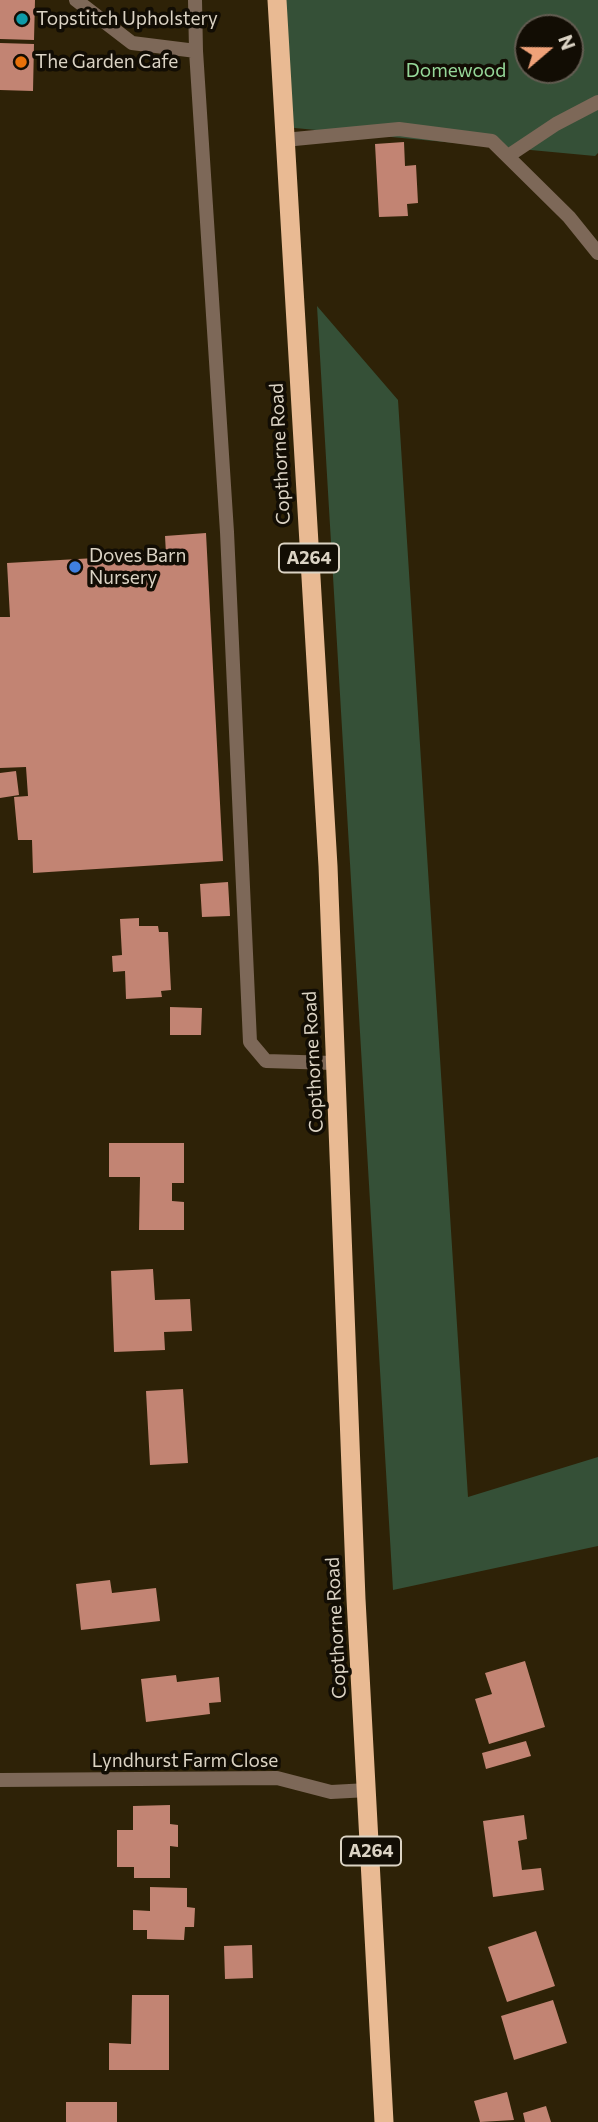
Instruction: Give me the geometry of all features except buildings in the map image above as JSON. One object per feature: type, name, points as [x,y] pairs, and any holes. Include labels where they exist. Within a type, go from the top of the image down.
[{"type":"highway","name":"Copthorne Road","points":[[277,0],[328,866],[356,1599],[384,2122]]},
{"type":"street","points":[[76,0],[132,43],[196,51]]},
{"type":"street","points":[[195,0],[227,532],[250,1042],[266,1061],[334,1063]]},
{"type":"street","points":[[508,156],[556,124],[598,102]]},
{"type":"street","points":[[284,140],[399,129],[492,141],[569,218],[598,253]]},
{"type":"street","name":"Lyndhurst Farm Close","points":[[0,1780],[277,1778],[331,1792],[368,1790]]},
{"type":"green space","name":"Domewood","points":[[273,0],[598,0],[598,153],[595,156],[284,127]]},
{"type":"green space","points":[[317,306],[398,400],[468,1497],[598,1457],[598,1546],[393,1590]]},
{"type":"place","name":"Topstitch Upholstery","points":[[22,19]]},
{"type":"place","name":"The Garden Cafe","points":[[21,62]]},
{"type":"place","name":"Doves Barn Nursery","points":[[75,567]]}]
